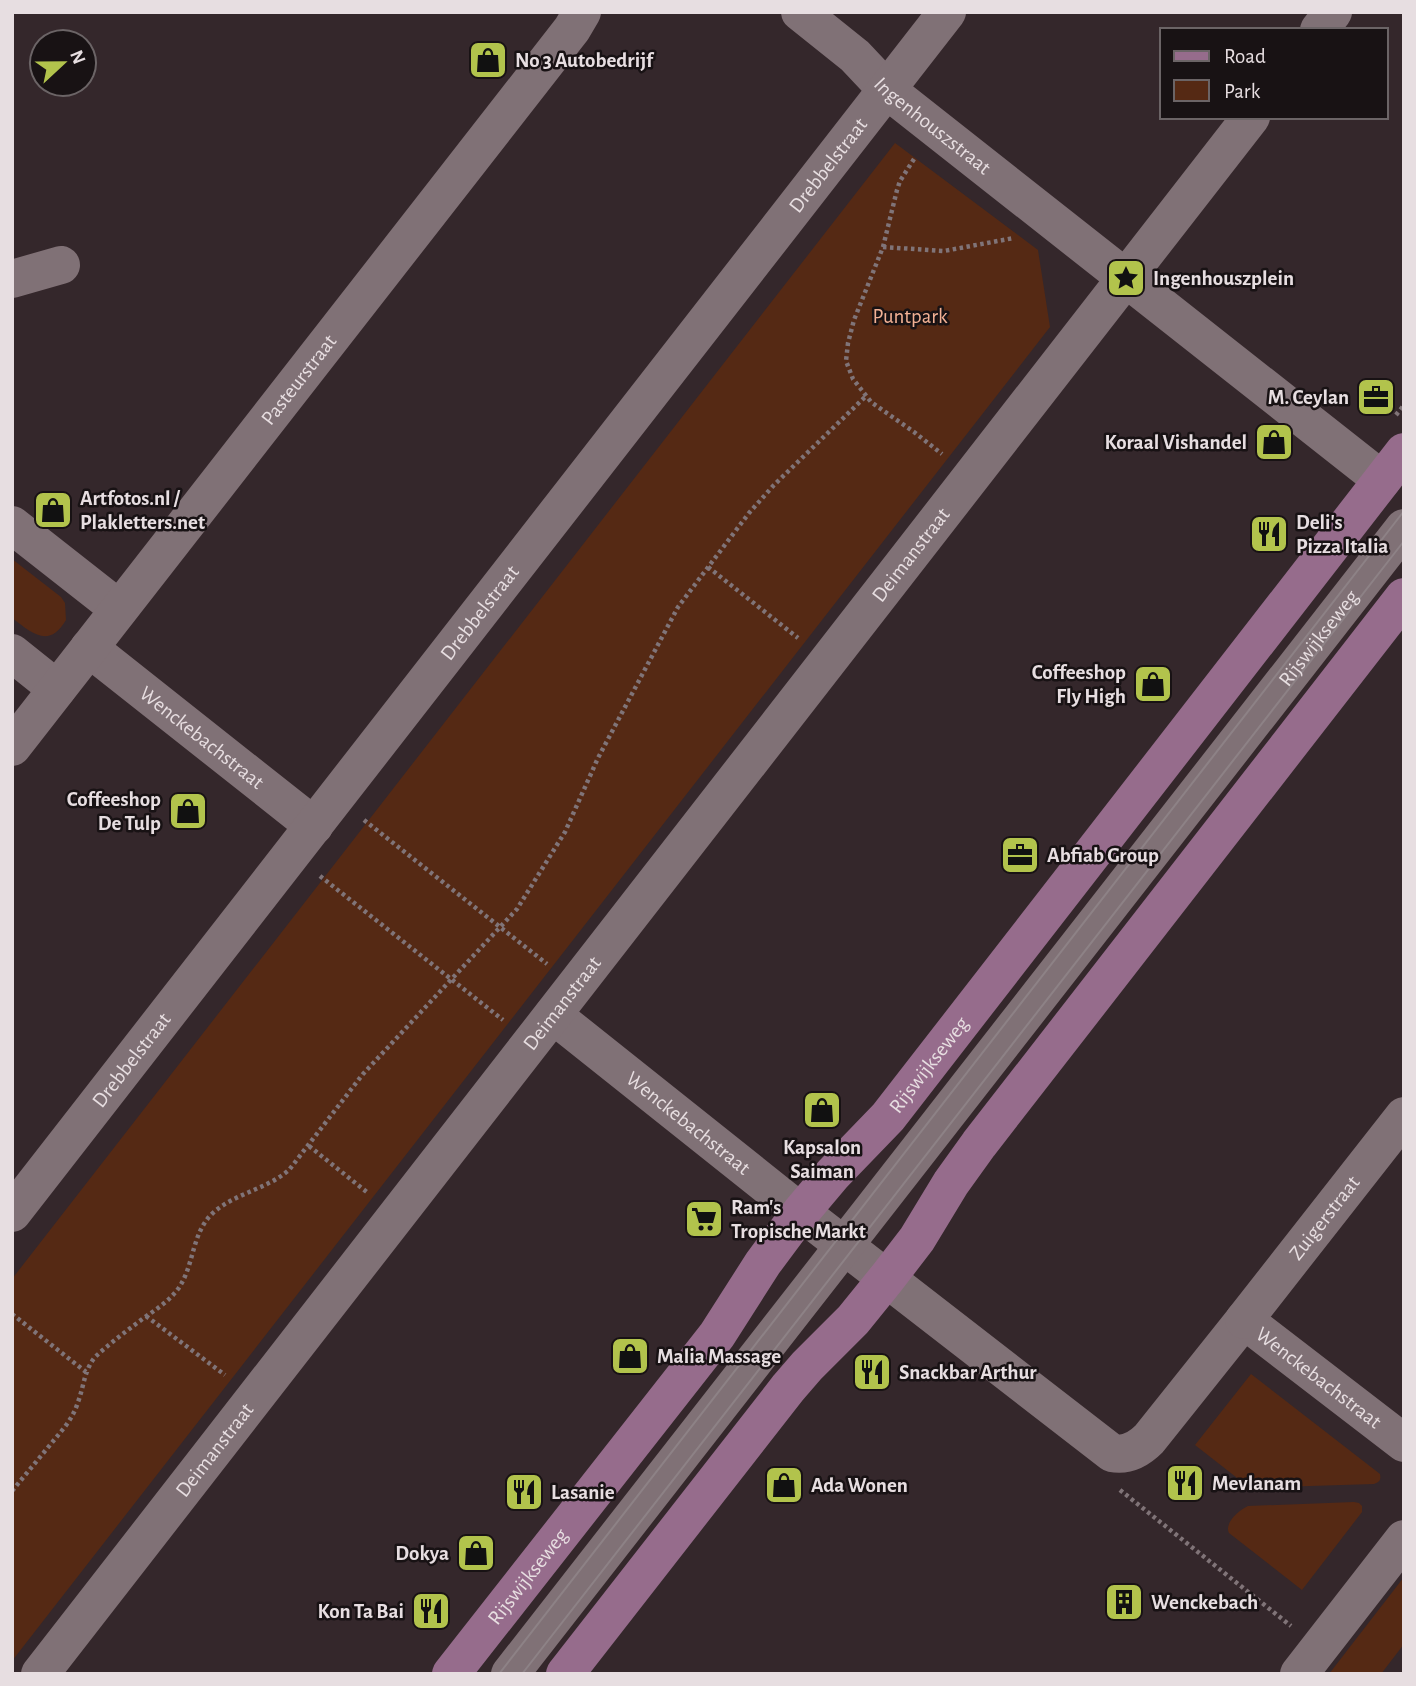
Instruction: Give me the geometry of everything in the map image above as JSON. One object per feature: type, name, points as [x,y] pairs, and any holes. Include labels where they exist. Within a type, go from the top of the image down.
[{"type":"main road","name":"Rijswijkseweg","points":[[451,1674],[718,1335],[763,1263],[801,1212],[842,1164],[888,1117],[1382,465]]},
{"type":"main road","name":"Rijswijkseweg","points":[[565,1674],[788,1388],[853,1320],[887,1278],[917,1239],[979,1144],[1404,597]]},
{"type":"street","name":"Pasteurstraat","points":[[12,747],[572,29],[582,12]]},
{"type":"street","name":"Ingenhouszstraat","points":[[800,12],[855,56],[887,90],[1064,230]]},
{"type":"street","name":"Drebbelstraat","points":[[12,1213],[947,12]]},
{"type":"street","points":[[1321,28],[1333,12]]},
{"type":"street","points":[[1126,278],[1249,119]]},
{"type":"street","points":[[1064,230],[1182,323],[1382,465]]},
{"type":"street","points":[[12,279],[61,265]]},
{"type":"street","name":"Deimanstraat","points":[[40,1674],[1126,278]]},
{"type":"street","points":[[12,525],[119,608]]},
{"type":"street","name":"Rijswijkseweg","points":[[510,1674],[1404,528]]},
{"type":"street","name":"Wenckebachstraat","points":[[89,648],[314,826]]},
{"type":"street","points":[[12,653],[57,689]]},
{"type":"street","name":"Wenckebachstraat","points":[[553,1014],[801,1212],[1107,1450],[1117,1454],[1141,1447],[1156,1432],[1244,1320],[1404,1443]]},
{"type":"street","name":"Zuigerstraat","points":[[1244,1320],[1404,1116]]},
{"type":"street","points":[[1309,1661],[1404,1539]]},
{"type":"path","points":[[938,130],[900,181],[883,247],[854,320],[846,361],[850,374],[866,396],[943,454]]},
{"type":"path","points":[[883,247],[944,251],[1020,238],[1031,239],[1044,246],[1064,230]]},
{"type":"path","points":[[12,1491],[71,1418],[91,1362],[172,1296],[184,1280],[197,1238],[207,1219],[227,1203],[279,1178],[289,1170],[363,1074],[525,897],[565,832],[598,758],[678,607],[760,500],[866,396]]},
{"type":"path","points":[[708,567],[790,632]]},
{"type":"path","points":[[314,826],[500,927],[553,1014]]},
{"type":"path","points":[[314,826],[451,979],[553,1014]]},
{"type":"path","points":[[309,1146],[378,1200]]},
{"type":"path","points":[[12,1314],[86,1372]]},
{"type":"path","points":[[146,1316],[219,1370]]},
{"type":"path","points":[[1125,1453],[1119,1490],[1309,1661]]},
{"type":"green space","name":"Puntpark","points":[[895,143],[1038,250],[1050,327],[12,1661],[12,1279]]},
{"type":"green space","points":[[12,559],[65,603],[66,620],[53,634],[40,636],[12,618]]},
{"type":"green space","points":[[1251,1374],[1380,1474],[1379,1482],[1250,1488],[1195,1445]]},
{"type":"green space","points":[[1354,1502],[1362,1506],[1362,1512],[1302,1590],[1229,1533],[1228,1529],[1233,1517],[1248,1506]]},
{"type":"green space","points":[[1404,1577],[1404,1644],[1381,1674],[1329,1674]]},
{"type":"tram line","points":[[499,1674],[1404,511]]},
{"type":"tram line","points":[[522,1674],[1404,541]]},
{"type":"place","name":"No 3 Autobedrijf","points":[[488,60]]},
{"type":"place","name":"Ingenhouszplein","points":[[1126,278]]},
{"type":"place","name":"M. Ceylan","points":[[1376,397]]},
{"type":"place","name":"Koraal Vishandel","points":[[1274,442]]},
{"type":"place","name":"Artfotos.nl / Plakletters.net","points":[[53,510]]},
{"type":"place","name":"Deli's Pizza Italia","points":[[1269,534]]},
{"type":"place","name":"Coffeeshop Fly High","points":[[1153,684]]},
{"type":"place","name":"Coffeeshop De Tulp","points":[[188,811]]},
{"type":"place","name":"Abfiab Group","points":[[1020,855]]},
{"type":"place","name":"Kapsalon Saiman","points":[[822,1110]]},
{"type":"place","name":"Ram's Tropische Markt","points":[[704,1219]]},
{"type":"place","name":"Malia Massage","points":[[630,1356]]},
{"type":"place","name":"Snackbar Arthur","points":[[872,1372]]},
{"type":"place","name":"Mevlanam","points":[[1185,1483]]},
{"type":"place","name":"Ada Wonen","points":[[784,1485]]},
{"type":"place","name":"Lasanie","points":[[524,1492]]},
{"type":"place","name":"Dokya","points":[[476,1553]]},
{"type":"place","name":"Wenckebach","points":[[1124,1602]]},
{"type":"place","name":"Kon Ta Bai","points":[[431,1611]]}]
